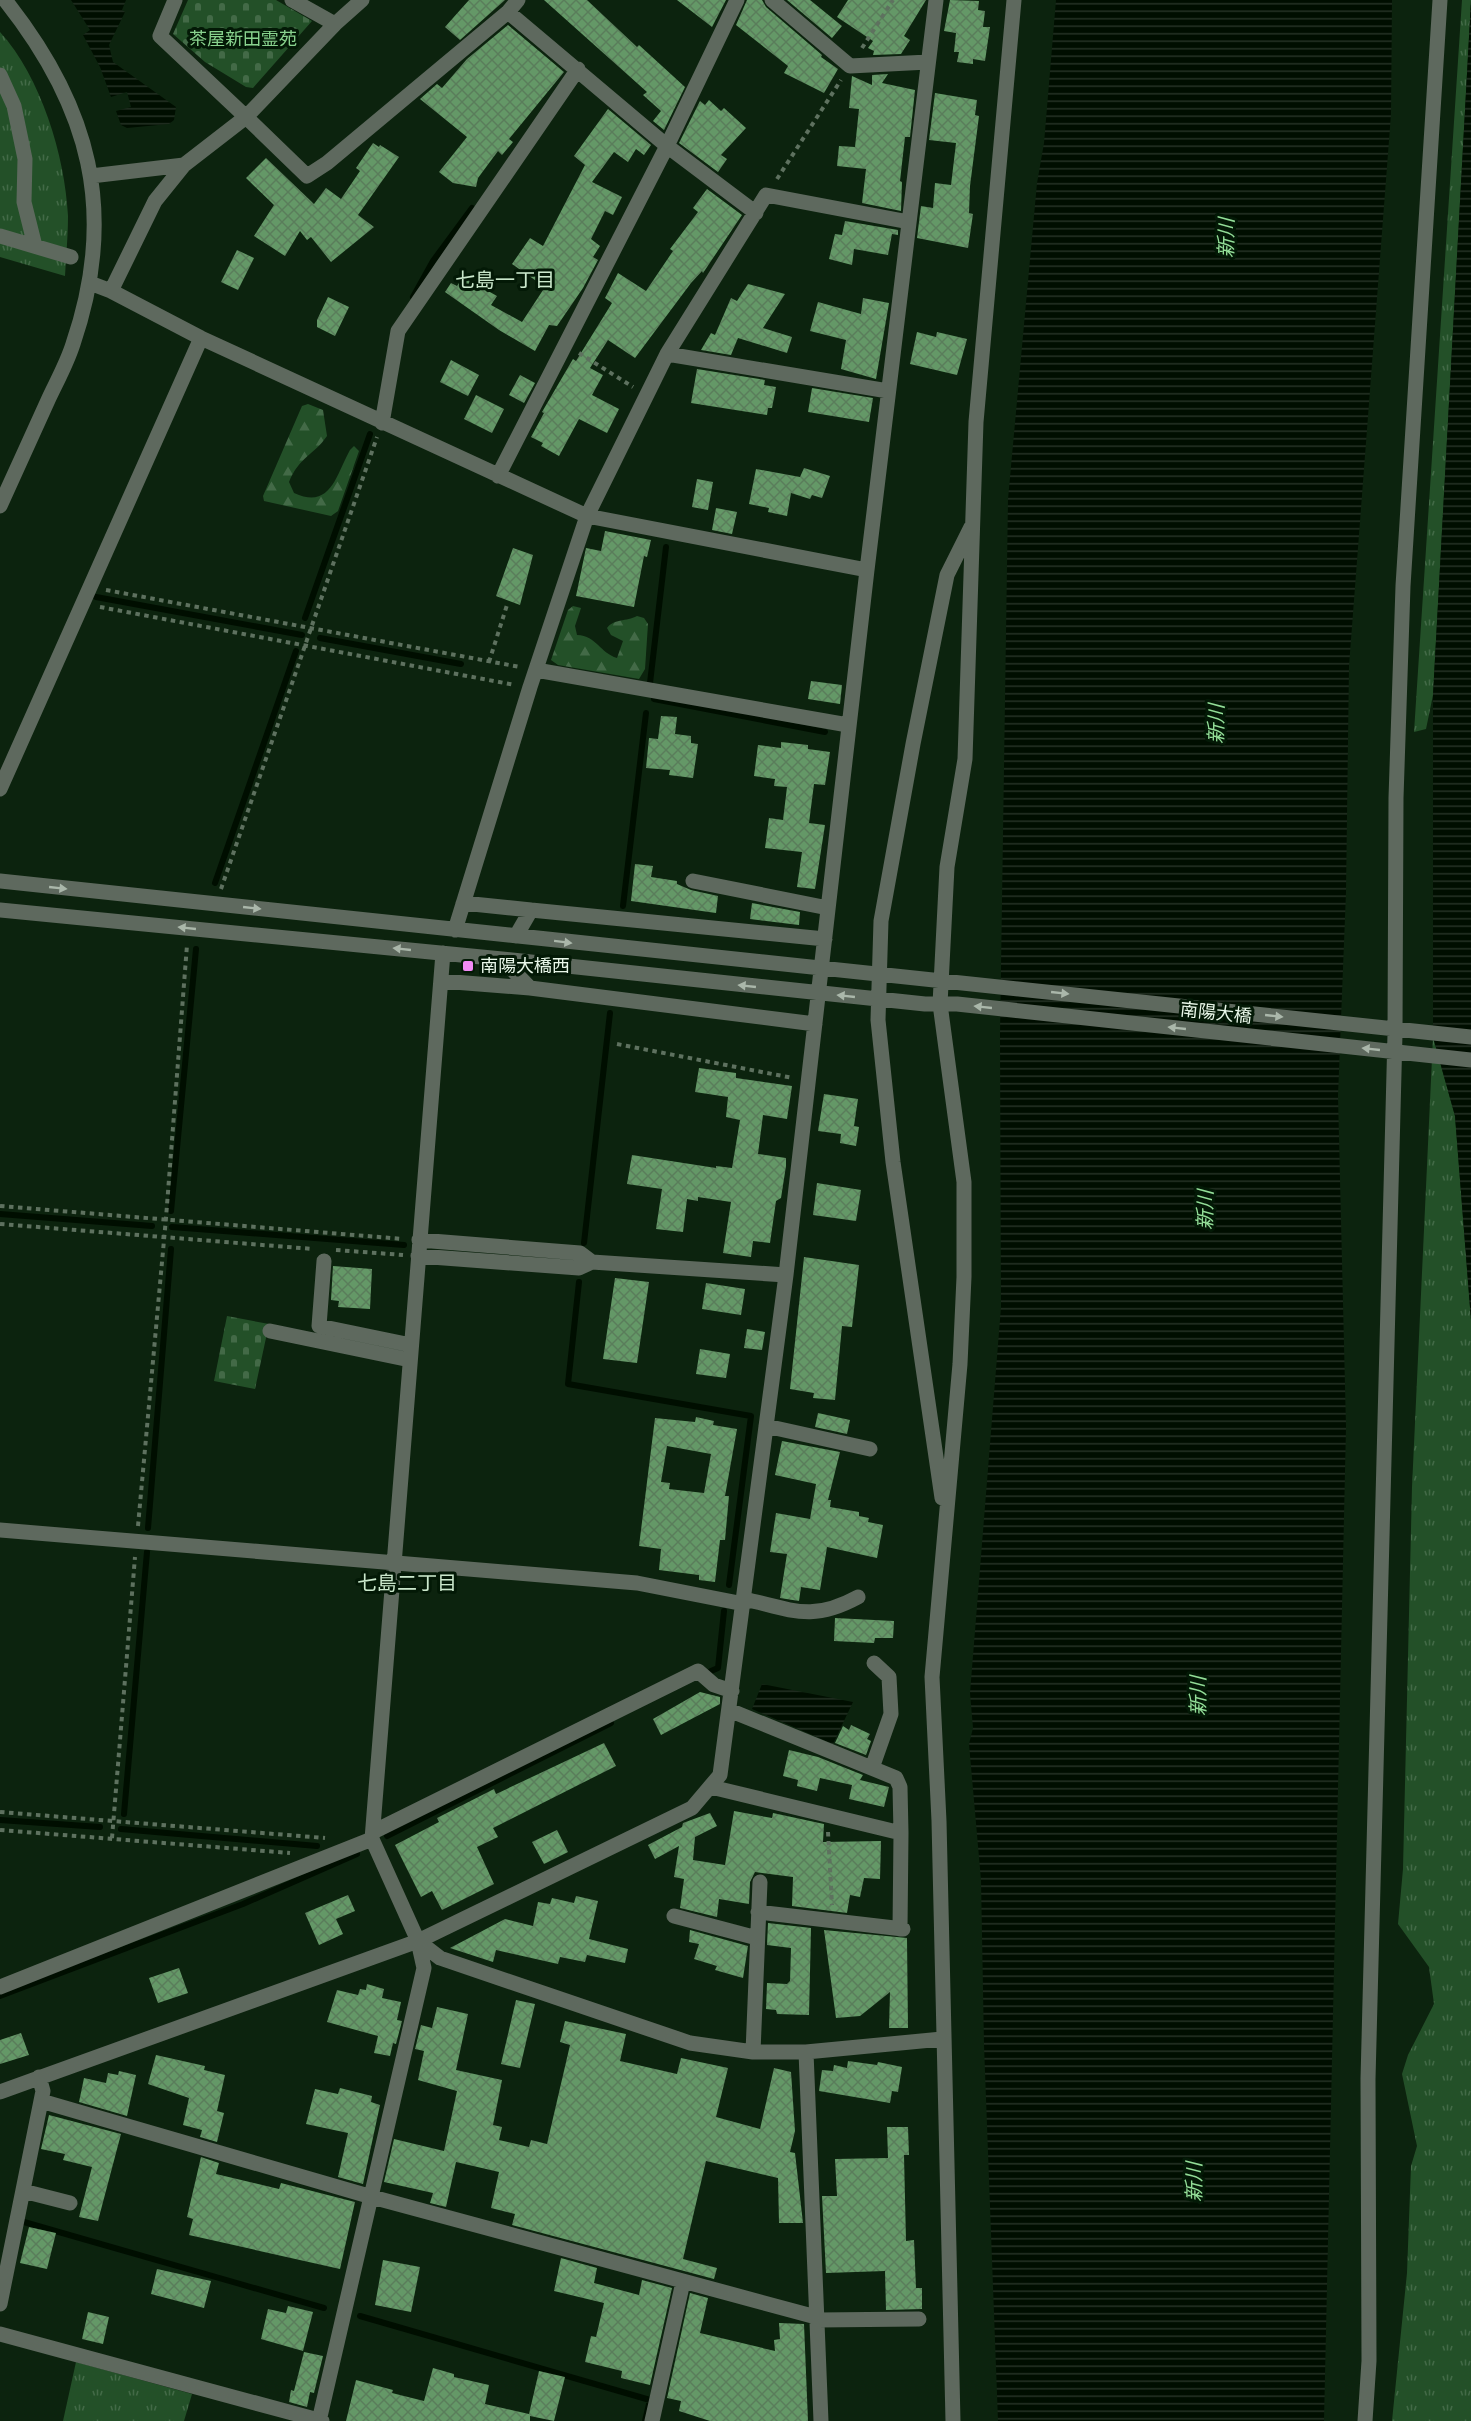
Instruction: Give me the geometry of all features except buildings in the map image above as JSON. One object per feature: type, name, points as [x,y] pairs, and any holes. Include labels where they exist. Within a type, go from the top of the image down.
[{"type":"street","points":[[0,506],[73,346],[90,283],[95,243],[94,197],[79,129],[52,65],[5,0]]},
{"type":"street","points":[[175,0],[160,36],[307,176],[327,163],[508,12],[518,0]]},
{"type":"street","points":[[292,0],[335,24]]},
{"type":"street","points":[[111,291],[155,201],[183,165],[246,117],[335,24],[362,0]]},
{"type":"street","points":[[498,476],[667,146],[737,0]]},
{"type":"street","points":[[772,0],[850,66],[928,62]]},
{"type":"street","points":[[0,2092],[418,1941],[692,1808],[720,1775],[786,1275],[848,725],[936,0]]},
{"type":"street","points":[[953,2421],[942,2039],[939,1821],[932,1677],[960,1364],[964,1277],[964,1182],[932,1004],[947,867],[965,759],[975,422],[1014,0]]},
{"type":"street","points":[[1365,2421],[1369,2361],[1368,2079],[1395,1034],[1396,798],[1403,586],[1440,0]]},
{"type":"street","points":[[508,12],[667,146],[756,213]]},
{"type":"street","points":[[382,423],[398,331],[578,69]]},
{"type":"street","points":[[0,75],[14,106],[26,159],[24,202],[35,246]]},
{"type":"street","points":[[91,176],[183,165]]},
{"type":"street","points":[[455,930],[530,687],[587,516],[667,354],[766,195],[909,222]]},
{"type":"street","points":[[0,236],[71,257]]},
{"type":"street","points":[[90,283],[111,291],[201,338],[382,423],[587,516],[867,570]]},
{"type":"street","points":[[0,789],[201,338]]},
{"type":"street","points":[[667,354],[888,391]]},
{"type":"street","points":[[945,1522],[893,1162],[878,1020],[881,921],[913,744],[947,575],[973,523]]},
{"type":"street","points":[[536,670],[848,725]]},
{"type":"street","name":"南陽大橋","points":[[0,881],[1471,1037]]},
{"type":"street","points":[[693,881],[828,908]]},
{"type":"street","points":[[463,903],[825,939]]},
{"type":"street","name":"南陽大橋","points":[[0,910],[502,959],[806,992],[932,1004],[957,1004],[1471,1060]]},
{"type":"street","points":[[516,936],[531,910]]},
{"type":"street","points":[[0,2334],[320,2421],[424,1968],[418,1941],[373,1835],[443,953]]},
{"type":"street","points":[[502,959],[530,988]]},
{"type":"street","points":[[441,981],[530,988],[815,1024]]},
{"type":"street","points":[[419,1240],[580,1253],[592,1262]]},
{"type":"street","points":[[321,1253],[319,1326],[411,1352]]},
{"type":"street","points":[[418,1256],[579,1268],[592,1262],[786,1275]]},
{"type":"street","points":[[270,1331],[411,1352]]},
{"type":"street","points":[[766,1426],[870,1449]]},
{"type":"street","points":[[0,1530],[637,1583],[813,1614],[836,1610],[858,1598]]},
{"type":"street","points":[[872,1768],[891,1714],[889,1677],[874,1663]]},
{"type":"street","points":[[0,1987],[373,1835],[698,1671],[714,1685],[732,1691]]},
{"type":"street","points":[[729,1710],[896,1778],[900,1787],[901,1929],[758,1912]]},
{"type":"street","points":[[711,1787],[902,1833]]},
{"type":"street","points":[[753,2052],[760,1882]]},
{"type":"street","points":[[674,1916],[757,1938]]},
{"type":"street","points":[[418,1941],[440,1958],[690,2043],[753,2052],[806,2052],[942,2039]]},
{"type":"street","points":[[806,2052],[821,2421]]},
{"type":"street","points":[[0,2304],[43,2091],[39,2078]]},
{"type":"street","points":[[40,2101],[372,2197],[817,2318],[919,2319]]},
{"type":"street","points":[[23,2191],[70,2203]]},
{"type":"street","points":[[652,2421],[683,2282]]},
{"type":"path","points":[[766,195],[893,0]]},
{"type":"path","points":[[566,344],[646,396]]},
{"type":"path","points":[[215,904],[307,646],[382,423]]},
{"type":"path","points":[[91,587],[536,670]]},
{"type":"path","points":[[84,604],[530,687]]},
{"type":"path","points":[[489,662],[507,605]]},
{"type":"path","points":[[112,1838],[189,928]]},
{"type":"path","points":[[617,1044],[808,1081]]},
{"type":"path","points":[[0,1206],[419,1240]]},
{"type":"path","points":[[0,1224],[321,1253],[418,1256]]},
{"type":"path","points":[[0,1812],[331,1839]]},
{"type":"path","points":[[827,1815],[833,1921]]},
{"type":"path","points":[[0,1830],[295,1853]]},
{"type":"green space","name":"茶屋新田霊苑","points":[[188,0],[276,0],[312,21],[253,88],[246,87],[205,62],[173,34]]},
{"type":"green space","points":[[1462,0],[1471,0],[1433,695],[1426,729],[1414,732]]},
{"type":"green space","points":[[0,32],[28,71],[39,94],[56,143],[62,168],[68,216],[65,276],[0,257]]},
{"type":"green space","points":[[308,404],[323,410],[327,436],[297,467],[289,482],[294,493],[316,497],[324,493],[336,479],[350,450],[354,446],[359,451],[338,511],[331,516],[264,501],[263,496],[302,406]]},
{"type":"green space","points":[[573,606],[581,608],[575,626],[577,635],[589,638],[611,656],[617,658],[623,641],[611,635],[607,628],[614,623],[637,616],[644,618],[648,624],[645,669],[639,679],[558,665],[551,660],[568,610]]},
{"type":"green space","points":[[1433,1037],[1455,1116],[1471,1320],[1471,2421],[1392,2421],[1407,2273],[1411,2166],[1417,2146],[1402,2074],[1408,2055],[1434,2004],[1429,1967],[1398,1924],[1403,1869],[1412,1487]]},
{"type":"green space","points":[[227,1316],[269,1324],[255,1389],[214,1381]]},
{"type":"green space","points":[[76,2362],[192,2394],[184,2421],[63,2421]]},
{"type":"water","points":[[71,0],[126,0],[122,10],[125,12],[109,45],[113,62],[176,107],[174,120],[169,124],[127,128],[121,125],[116,111],[131,107],[127,92],[111,97],[100,67],[83,35],[90,30]]},
{"type":"water","name":"新川","points":[[1056,0],[1392,0],[1391,114],[1349,666],[1346,892],[1338,1096],[1346,1427],[1324,2421],[998,2421],[984,2045],[981,1880],[969,1744],[973,1728],[970,1693],[1001,1307],[1000,1035],[1008,499]]},
{"type":"water","points":[[1471,1],[1471,1320],[1455,1116],[1433,1037],[1433,695]]},
{"type":"water","points":[[762,1684],[853,1702],[833,1744],[752,1709]]},
{"type":"waterway","points":[[413,297],[433,261],[472,208]]},
{"type":"waterway","points":[[305,618],[370,434]]},
{"type":"waterway","points":[[650,683],[666,547]]},
{"type":"waterway","points":[[96,597],[302,635]]},
{"type":"waterway","points":[[320,638],[461,664]]},
{"type":"waterway","points":[[215,883],[296,651]]},
{"type":"waterway","points":[[654,699],[825,732]]},
{"type":"waterway","points":[[623,906],[646,713]]},
{"type":"waterway","points":[[171,1211],[196,949]]},
{"type":"waterway","points":[[584,1243],[610,1013]]},
{"type":"waterway","points":[[0,1214],[152,1226]]},
{"type":"waterway","points":[[172,1227],[404,1245]]},
{"type":"waterway","points":[[148,1528],[171,1249]]},
{"type":"waterway","points":[[579,1282],[568,1384],[751,1416],[729,1585]]},
{"type":"waterway","points":[[124,1814],[147,1552]]},
{"type":"waterway","points":[[711,1671],[718,1668],[724,1611]]},
{"type":"waterway","points":[[387,1836],[611,1723]]},
{"type":"waterway","points":[[0,1820],[100,1827]]},
{"type":"waterway","points":[[121,1829],[317,1846]]},
{"type":"waterway","points":[[0,1996],[243,1904],[357,1854]]},
{"type":"waterway","points":[[24,2222],[324,2308]]},
{"type":"waterway","points":[[360,2316],[650,2400],[645,2421]]},
{"type":"place","name":"南陽大橋西","points":[[468,966]]},
{"type":"district","name":"七島一丁目","points":[[505,280]]},
{"type":"district","name":"七島二丁目","points":[[407,1583]]}]
